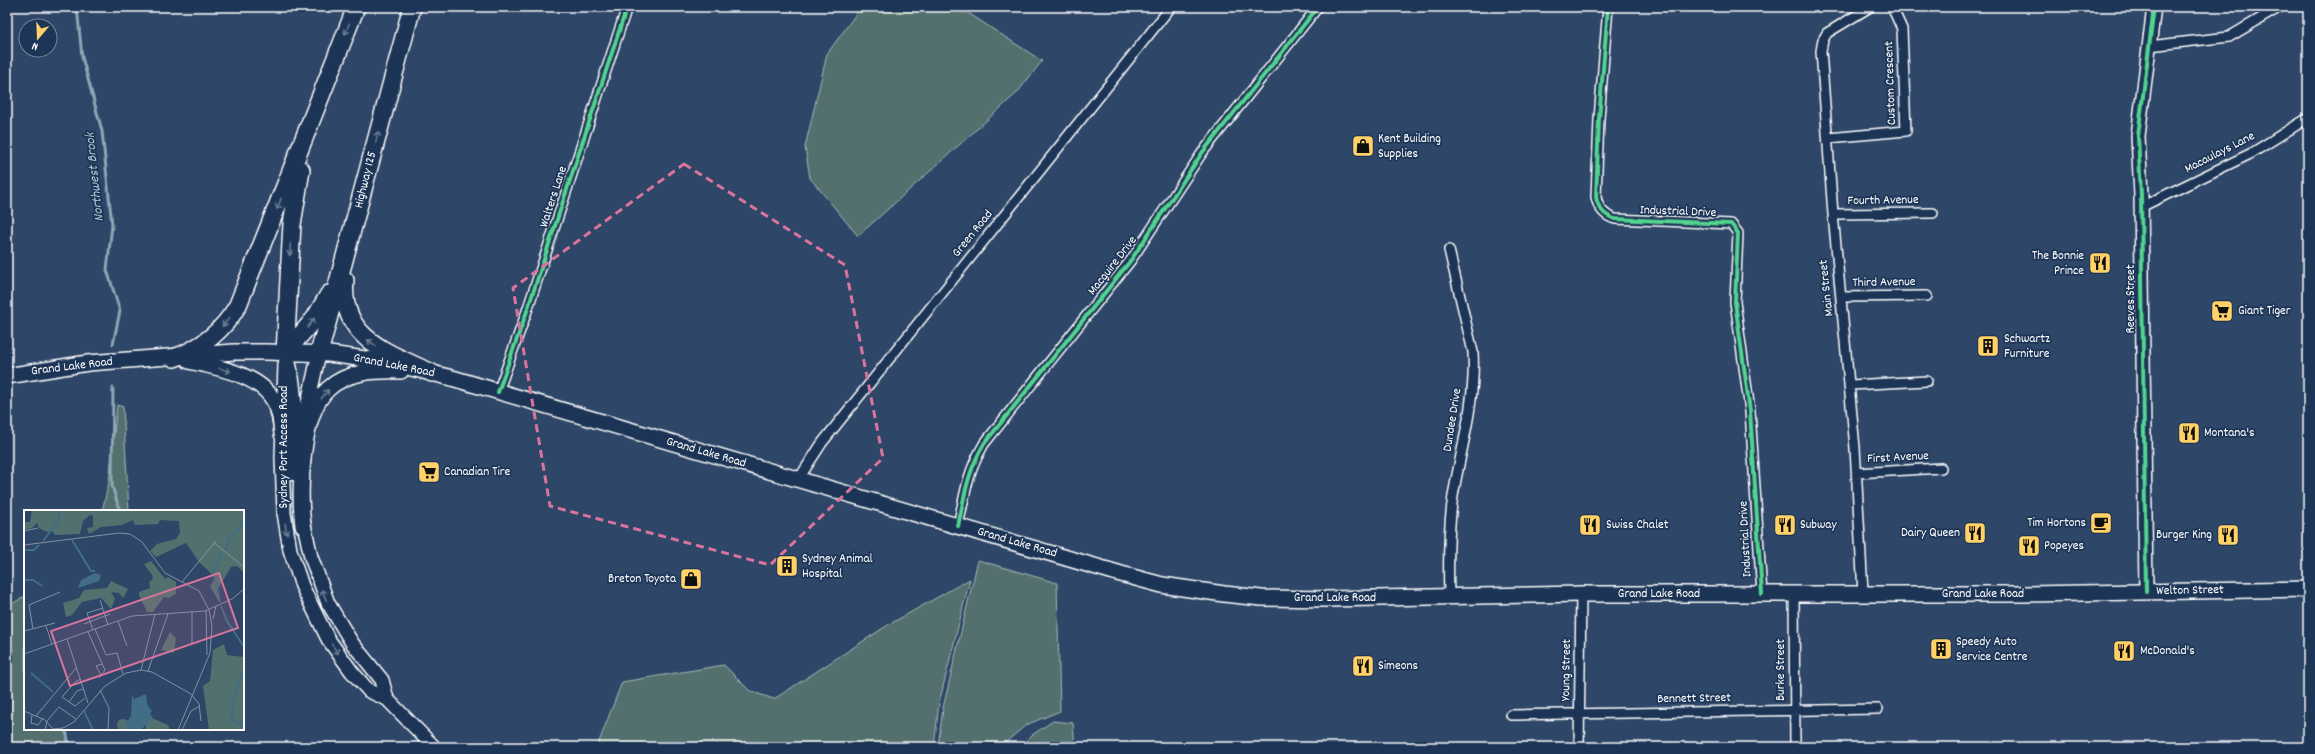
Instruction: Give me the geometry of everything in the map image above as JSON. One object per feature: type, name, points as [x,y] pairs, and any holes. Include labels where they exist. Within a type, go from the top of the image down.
[{"type":"highway","points":[[174,358],[194,350],[213,336],[225,324],[238,305],[356,7]]},
{"type":"highway","name":"Highway 125","points":[[319,353],[365,189],[412,7]]},
{"type":"highway","points":[[285,353],[290,238],[296,192],[308,142],[339,50]]},
{"type":"highway","points":[[365,189],[345,277],[344,295],[347,309],[357,329],[369,342],[432,373]]},
{"type":"highway","points":[[285,353],[303,334],[326,300],[347,249]]},
{"type":"main road","name":"Reeves Street","points":[[2146,592],[2138,136],[2154,7]]},
{"type":"main road","name":"Grand Lake Road","points":[[7,376],[88,363],[174,358],[234,352],[319,353],[387,362],[432,373],[1145,580],[1224,594],[1261,598],[1327,600],[1581,594],[2048,594]]},
{"type":"main road","name":"Sydney Port Access Road","points":[[285,353],[282,434],[284,513],[290,550],[302,586],[318,622],[340,656],[369,691],[387,699],[434,747]]},
{"type":"main road","points":[[285,353],[291,371],[296,480],[304,526]]},
{"type":"main road","name":"Sydney Port Access Road","points":[[319,353],[306,409],[300,448],[298,486],[304,526],[316,573],[328,603],[352,643],[382,680],[387,699]]},
{"type":"main road","points":[[174,358],[222,369],[259,385],[274,401],[278,410],[282,434]]},
{"type":"main road","points":[[304,526],[301,492],[305,455],[312,419],[321,398],[338,382],[363,373],[391,371],[432,373]]},
{"type":"main road","name":"Welton Street","points":[[2048,594],[2308,589]]},
{"type":"street","name":"Walters Lane","points":[[498,392],[527,311],[627,7]]},
{"type":"street","name":"Green Road","points":[[798,480],[822,443],[1171,7]]},
{"type":"street","name":"Macguire Drive","points":[[958,526],[965,487],[975,459],[984,444],[1131,260],[1202,153],[1318,7]]},
{"type":"street","name":"Industrial Drive","points":[[1608,7],[1599,118],[1596,197],[1599,207],[1615,220],[1731,224],[1738,233],[1735,302],[1750,411],[1762,594]]},
{"type":"street","name":"Main Street","points":[[1863,593],[1857,473],[1842,297],[1833,214],[1822,44],[1830,30],[1870,7]]},
{"type":"street","name":"Custom Crescent","points":[[1828,138],[1906,131],[1902,29],[1892,7]]},
{"type":"street","points":[[2149,46],[2229,37],[2280,7]]},
{"type":"street","name":"Macaulays Lane","points":[[2140,207],[2252,153],[2308,118]]},
{"type":"street","name":"Fourth Avenue","points":[[1833,214],[1933,213]]},
{"type":"street","name":"Dundee Drive","points":[[1449,250],[1473,352],[1473,363],[1469,404],[1450,523],[1448,550],[1449,596]]},
{"type":"street","name":"Third Avenue","points":[[1842,297],[1927,296]]},
{"type":"street","points":[[1850,385],[1927,381]]},
{"type":"street","name":"First Avenue","points":[[1857,473],[1941,468]]},
{"type":"street","name":"Burke Street","points":[[1794,593],[1795,747]]},
{"type":"street","name":"Young Street","points":[[1579,747],[1581,594]]},
{"type":"street","name":"Bennett Street","points":[[1512,715],[1878,709]]},
{"type":"highlighted area","points":[[684,164],[845,265],[883,458],[770,565],[550,506],[513,288]]},
{"type":"green space","points":[[861,7],[959,7],[1042,61],[1017,93],[858,236],[810,178],[805,147],[827,54]]},
{"type":"green space","points":[[117,405],[123,407],[129,510],[102,510],[109,482]]},
{"type":"green space","points":[[978,560],[1057,583],[1060,711],[1026,725],[1006,742],[984,745],[984,747],[938,747],[943,708]]},
{"type":"green space","points":[[970,579],[939,703],[934,747],[597,747],[622,682],[724,665],[750,691],[774,699],[888,625]]},
{"type":"green space","points":[[24,597],[24,730],[64,730],[73,747],[7,747],[7,607]]},
{"type":"green space","points":[[1053,721],[1073,723],[1075,747],[1020,747],[1032,735]]},
{"type":"waterway","name":"Northwest Brook","points":[[77,7],[82,57],[102,131],[112,225],[107,270],[120,311],[113,344]]},
{"type":"waterway","name":"Northwest Brook","points":[[113,388],[112,486],[120,510]]},
{"type":"waterway","name":"Northwest Brook","points":[[66,730],[69,747]]},
{"type":"cycle path","points":[[498,392],[527,311],[627,7]]},
{"type":"cycle path","points":[[958,526],[970,474],[984,444],[1131,260],[1202,153],[1318,7]]},
{"type":"cycle path","points":[[1608,7],[1599,119],[1596,197],[1600,208],[1608,216],[1615,219],[1731,224],[1738,233],[1735,302],[1750,411],[1762,594]]},
{"type":"cycle path","points":[[2146,592],[2141,195],[2138,136],[2154,7]]},
{"type":"place","name":"Kent Building Supplies","points":[[1363,146]]},
{"type":"place","name":"The Bonnie Prince","points":[[2100,263]]},
{"type":"place","name":"Giant Tiger","points":[[2222,311]]},
{"type":"place","name":"Schwartz Furniture","points":[[1988,346]]},
{"type":"place","name":"Montana's","points":[[2189,433]]},
{"type":"place","name":"Canadian Tire","points":[[429,472]]},
{"type":"place","name":"Tim Hortons","points":[[2101,523]]},
{"type":"place","name":"Swiss Chalet","points":[[1590,525]]},
{"type":"place","name":"Subway","points":[[1785,525]]},
{"type":"place","name":"Dairy Queen","points":[[1975,533]]},
{"type":"place","name":"Burger King","points":[[2228,535]]},
{"type":"place","name":"Popeyes","points":[[2029,546]]},
{"type":"place","name":"Sydney Animal Hospital","points":[[787,566]]},
{"type":"place","name":"Breton Toyota","points":[[691,579]]},
{"type":"place","name":"Speedy Auto Service Centre","points":[[1941,649]]},
{"type":"place","name":"McDonald's","points":[[2124,651]]},
{"type":"place","name":"Simeons","points":[[1363,666]]}]
